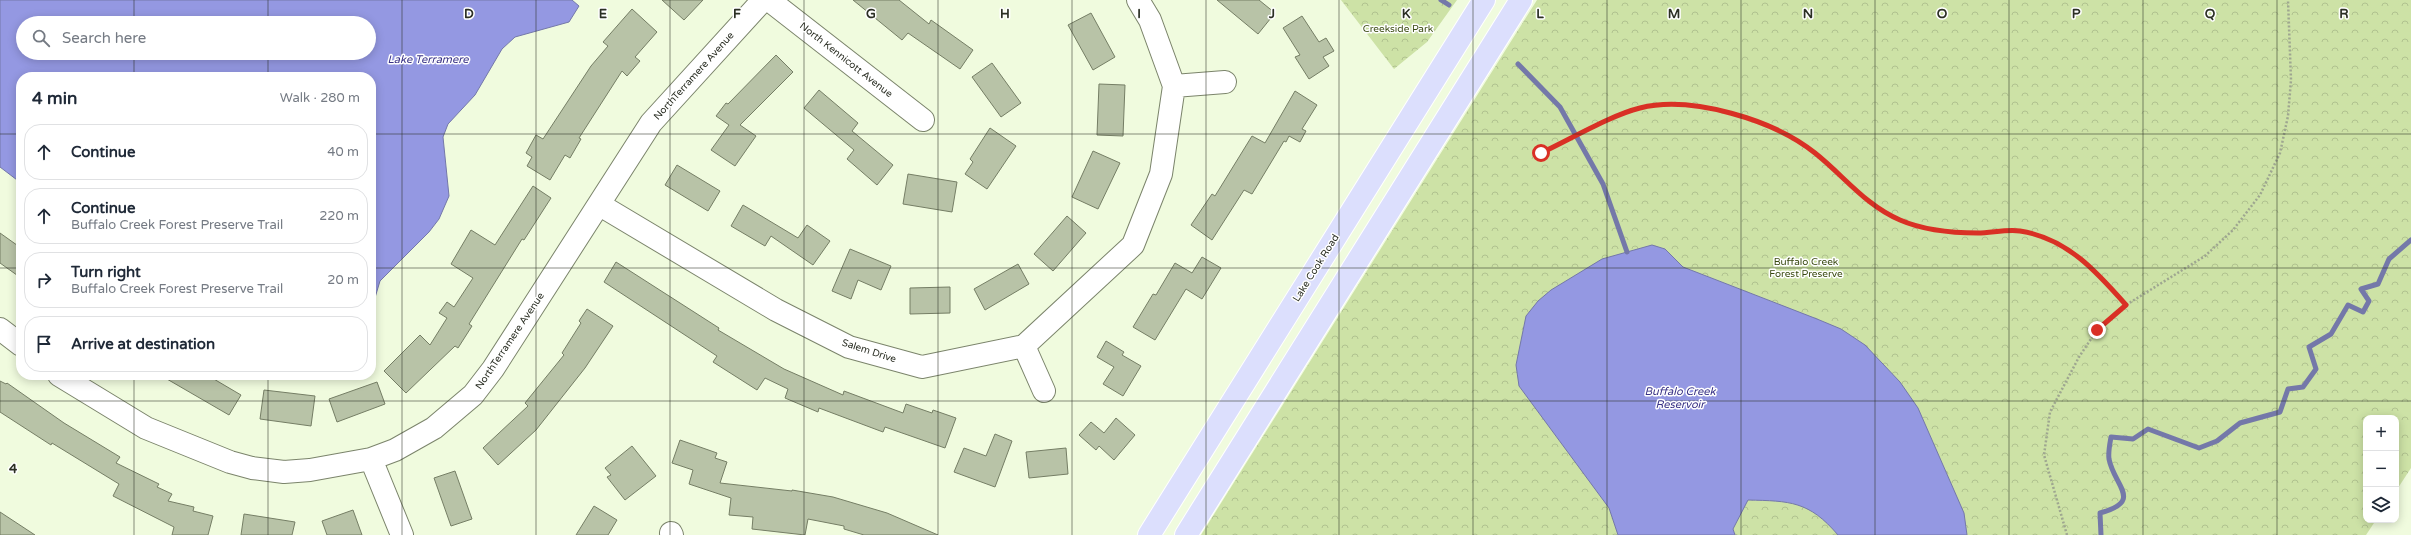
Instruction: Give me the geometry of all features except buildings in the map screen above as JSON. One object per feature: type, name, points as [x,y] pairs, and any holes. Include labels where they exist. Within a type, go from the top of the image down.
[{"type":"main road","name":"Lake Cook Road","points":[[1149,535],[1484,0]]},
{"type":"main road","points":[[1186,535],[1521,0]]},
{"type":"street","name":"NorthTerramere Avenue","points":[[67,380],[146,428],[193,448],[252,468],[284,472],[310,470],[371,459],[394,450],[434,428],[473,395],[493,369],[600,205],[651,123],[763,0]]},
{"type":"street","name":"North Kennicott Avenue","points":[[769,0],[923,120]]},
{"type":"street","points":[[1044,391],[1024,346],[1133,245],[1161,174],[1174,86],[1150,20],[1138,0]]},
{"type":"street","points":[[1174,86],[1225,82]]},
{"type":"street","name":"Salem Drive","points":[[600,205],[776,310],[849,347],[922,367],[1024,346]]},
{"type":"street","points":[[0,329],[16,341]]},
{"type":"street","points":[[371,459],[402,535]]},
{"type":"path","points":[[2067,535],[2044,455],[2050,412],[2075,364],[2097,330],[2126,305],[2205,256],[2232,230],[2260,194],[2280,153],[2288,116],[2292,80],[2288,0]]},
{"type":"path","points":[[1541,153],[1641,107],[1672,105],[1712,108],[1748,118],[1785,134],[1814,152],[1870,204],[1901,221],[1939,230],[1977,233],[2020,231],[2051,241],[2082,258],[2126,305]]},
{"type":"green space","name":"Creekside Park","points":[[1341,0],[1457,0],[1427,42],[1394,69]]},
{"type":"green space","name":"Buffalo Creek Forest Preserve","points":[[1537,0],[2411,0],[2411,468],[2399,486],[2399,415],[2363,415],[2363,523],[2374,523],[2366,535],[1201,535]]},
{"type":"water","name":"Lake Terramere","points":[[0,0],[572,0],[579,6],[569,22],[515,37],[502,49],[475,95],[448,124],[443,137],[449,196],[439,219],[429,232],[380,281],[376,294],[376,72],[16,72],[16,179],[0,167]]},
{"type":"water","name":"Buffalo Creek Reservoir","points":[[1652,245],[1665,249],[1683,267],[1841,329],[1865,345],[1900,382],[1918,408],[1964,513],[1967,535],[1838,535],[1818,515],[1798,505],[1776,501],[1748,500],[1733,529],[1735,535],[1618,535],[1609,508],[1519,386],[1516,365],[1526,316],[1538,301],[1551,290],[1602,259]]},
{"type":"waterway","points":[[1441,0],[1449,5]]},
{"type":"waterway","points":[[1518,64],[1560,107],[1603,184],[1627,252]]},
{"type":"waterway","points":[[2101,535],[2100,513],[2113,508],[2121,503],[2124,498],[2123,492],[2109,459],[2111,437],[2133,439],[2148,429],[2199,448],[2217,441],[2240,423],[2280,412],[2288,389],[2303,387],[2316,369],[2309,347],[2331,334],[2348,305],[2363,312],[2369,301],[2361,289],[2378,284],[2389,259],[2411,240]]},
{"type":"route","points":[[1541,153],[1641,107],[1672,105],[1712,108],[1748,118],[1785,134],[1814,152],[1870,204],[1901,221],[1939,230],[1977,233],[2020,231],[2051,241],[2082,258],[2126,305],[2116,312],[2097,330]]}]
